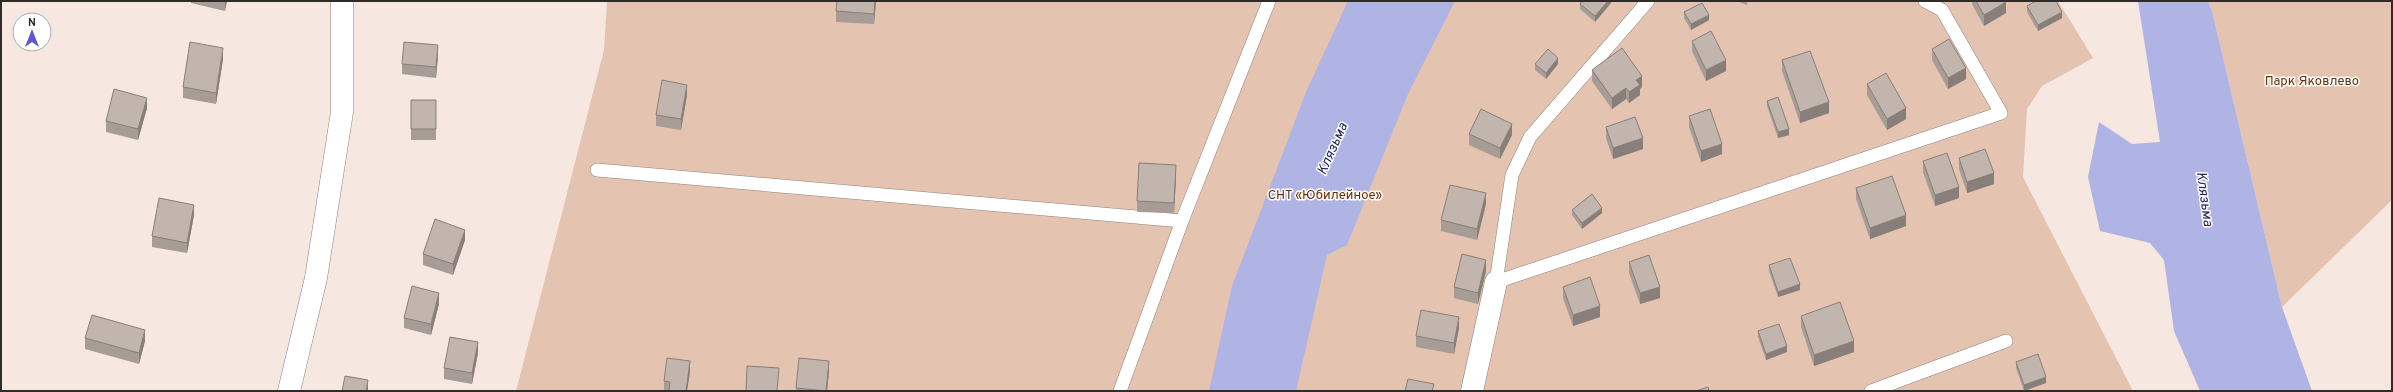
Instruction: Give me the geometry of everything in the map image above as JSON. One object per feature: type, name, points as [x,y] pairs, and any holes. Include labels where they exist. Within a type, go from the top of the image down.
[{"type":"main road","points":[[289,391],[316,278],[342,112],[342,1]]},
{"type":"main road","points":[[1472,391],[1496,282]]},
{"type":"lane","points":[[1120,391],[1182,221],[1269,1]]},
{"type":"lane","points":[[1648,1],[1530,137],[1512,175],[1496,282],[2001,113],[1942,10],[1925,1]]},
{"type":"lane","points":[[597,170],[1182,221]]},
{"type":"lane","points":[[1871,391],[2006,341]]},
{"type":"green space","name":"СНТ «Юбилейное»","points":[[607,1],[2058,1],[2093,58],[2042,86],[2027,109],[2023,177],[2133,391],[516,391],[604,50]]},
{"type":"green space","name":"Парк Яковлево","points":[[2208,1],[2392,1],[2392,200],[2282,307],[2212,11]]},
{"type":"water","name":"Клязьма","points":[[1348,1],[1455,1],[1408,94],[1347,245],[1327,255],[1296,391],[1209,391],[1232,286],[1306,92]]},
{"type":"water","name":"Клязьма","points":[[2138,1],[2208,1],[2212,11],[2282,307],[2312,391],[2200,391],[2174,331],[2164,260],[2150,243],[2100,231],[2088,177],[2099,122],[2132,144],[2160,142]]},
{"type":"building","points":[[837,1],[875,1],[874,14],[836,11]]},
{"type":"building","points":[[1582,1],[1608,1],[1595,16],[1580,4]]},
{"type":"building","points":[[1976,1],[2005,1],[2006,2],[1984,15]]},
{"type":"building","points":[[2036,1],[2056,1],[2062,12],[2038,25],[2027,6]]},
{"type":"building","points":[[1702,3],[1709,15],[1691,24],[1684,12]]},
{"type":"building","points":[[1711,31],[1726,60],[1706,70],[1692,41]]},
{"type":"building","points":[[1949,39],[1966,68],[1948,78],[1932,49]]},
{"type":"building","points":[[190,42],[223,48],[216,93],[183,87]]},
{"type":"building","points":[[404,42],[438,45],[436,67],[402,64]]},
{"type":"building","points":[[1622,48],[1642,76],[1636,80],[1640,85],[1629,92],[1626,88],[1612,98],[1592,70]]},
{"type":"building","points":[[1548,49],[1558,58],[1546,73],[1535,64]]},
{"type":"building","points":[[1810,51],[1829,102],[1800,112],[1782,60]]},
{"type":"building","points":[[1886,73],[1906,108],[1887,119],[1867,84]]},
{"type":"building","points":[[662,80],[687,85],[681,119],[656,115]]},
{"type":"building","points":[[114,89],[147,98],[138,129],[106,121]]},
{"type":"building","points":[[1778,97],[1789,129],[1778,132],[1767,101]]},
{"type":"building","points":[[411,100],[436,100],[436,129],[411,129]]},
{"type":"building","points":[[1481,109],[1512,124],[1500,148],[1469,134]]},
{"type":"building","points":[[1710,109],[1722,144],[1701,151],[1689,116]]},
{"type":"building","points":[[1635,117],[1643,138],[1613,148],[1606,127]]},
{"type":"building","points":[[1985,149],[1994,173],[1967,182],[1959,158]]},
{"type":"building","points":[[1947,153],[1959,187],[1935,195],[1923,161]]},
{"type":"building","points":[[1139,163],[1176,165],[1174,203],[1137,201]]},
{"type":"building","points":[[1892,176],[1906,215],[1870,228],[1856,188]]},
{"type":"building","points":[[1450,185],[1486,193],[1477,229],[1441,220]]},
{"type":"building","points":[[1592,194],[1602,208],[1582,223],[1572,210]]},
{"type":"building","points":[[159,198],[194,205],[187,243],[152,236]]},
{"type":"building","points":[[435,219],[465,230],[453,264],[423,254]]},
{"type":"building","points":[[1462,254],[1486,260],[1478,293],[1454,287]]},
{"type":"building","points":[[1649,255],[1660,287],[1640,293],[1629,262]]},
{"type":"building","points":[[1790,258],[1800,284],[1778,292],[1769,265]]},
{"type":"building","points":[[1590,277],[1600,306],[1573,315],[1563,287]]},
{"type":"building","points":[[412,286],[439,293],[431,324],[404,318]]},
{"type":"building","points":[[1840,302],[1854,341],[1814,355],[1801,316]]},
{"type":"building","points":[[1421,310],[1459,317],[1454,343],[1416,336]]},
{"type":"building","points":[[92,315],[145,330],[139,353],[85,338]]},
{"type":"building","points":[[1779,324],[1787,346],[1766,354],[1758,331]]},
{"type":"building","points":[[450,337],[478,342],[472,373],[444,368]]},
{"type":"building","points":[[2038,354],[2046,377],[2024,385],[2016,362]]},
{"type":"building","points":[[667,358],[690,361],[686,391],[669,391],[670,382],[664,381]]},
{"type":"building","points":[[799,358],[829,361],[826,391],[796,388]]},
{"type":"building","points":[[747,366],[779,368],[777,391],[746,391]]},
{"type":"building","points":[[345,376],[368,380],[366,391],[342,391]]},
{"type":"building","points":[[1408,379],[1434,384],[1432,391],[1405,391]]},
{"type":"building","points":[[1708,387],[1709,391],[1696,391]]}]
